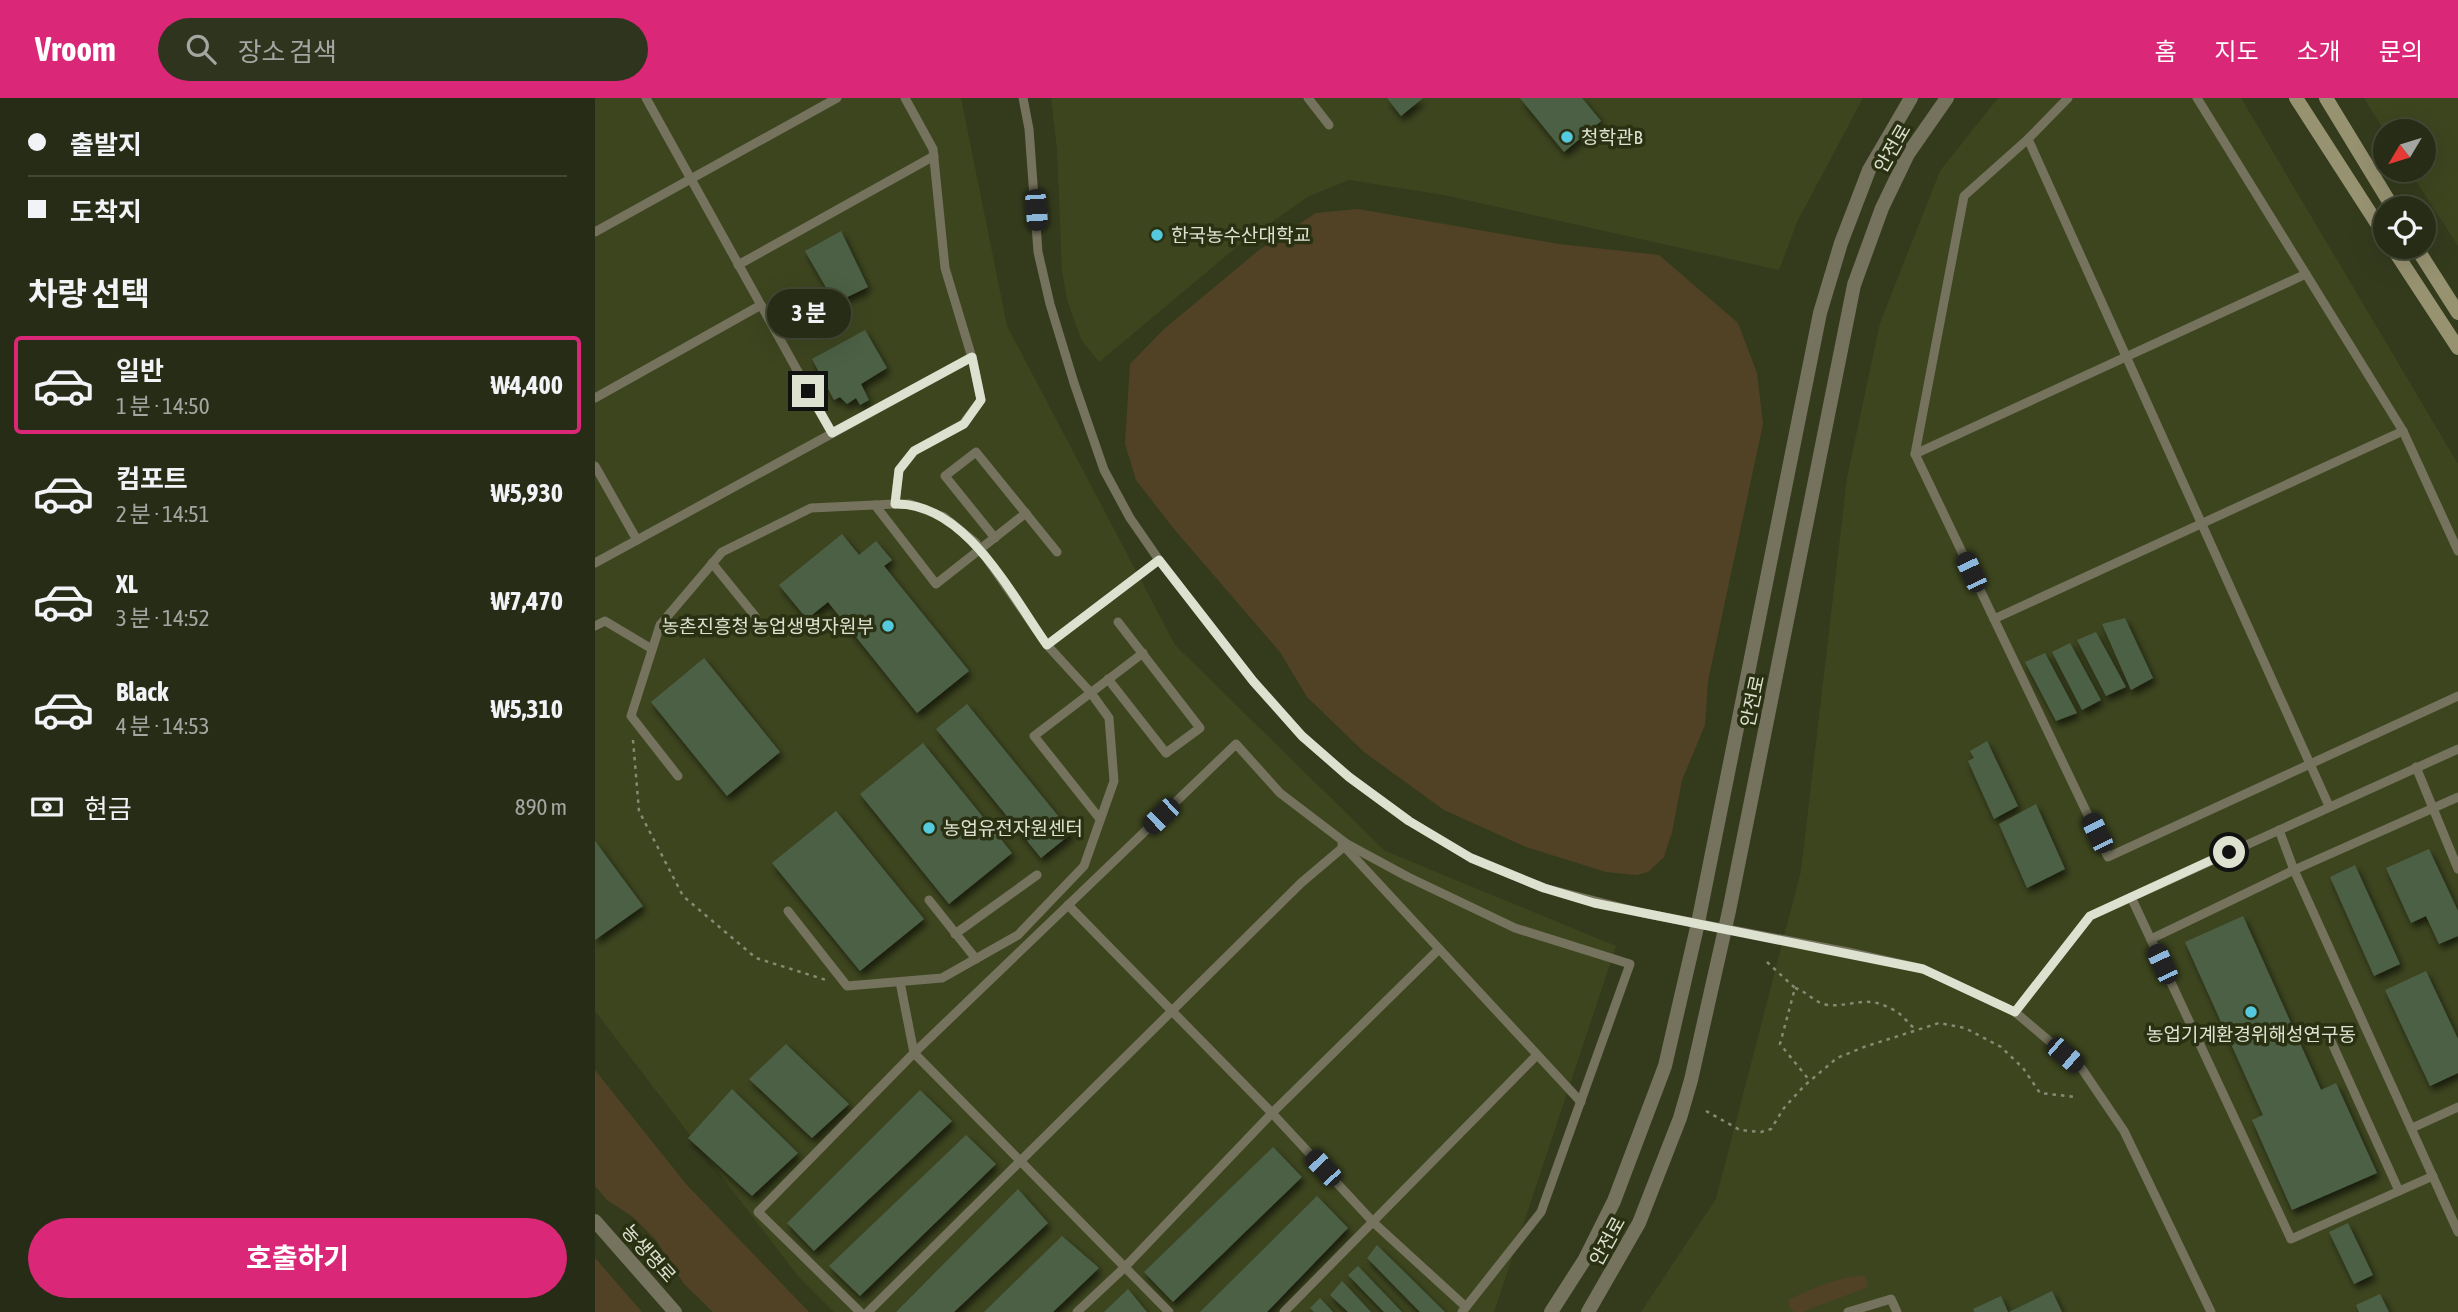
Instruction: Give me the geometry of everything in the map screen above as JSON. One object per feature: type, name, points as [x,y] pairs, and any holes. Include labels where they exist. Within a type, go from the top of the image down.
[{"type":"main road","points":[[2296,98],[2373,217]]},
{"type":"main road","points":[[2326,98],[2386,196]]},
{"type":"main road","points":[[2400,259],[2458,348]]},
{"type":"main road","points":[[2424,259],[2458,313]]},
{"type":"street","name":"안전로","points":[[1551,1312],[1585,1259],[1614,1201],[1665,1066],[1699,923],[1820,313],[1841,243],[1869,170],[1911,98]]},
{"type":"street","name":"안전로","points":[[1591,1311],[1639,1223],[1680,1118],[1704,1029],[1854,285],[1882,208],[1908,154],[1947,98]]},
{"type":"street","name":"농생명로","points":[[595,1221],[675,1312]]},
{"type":"lane","points":[[646,98],[832,433]]},
{"type":"lane","points":[[595,232],[837,98]]},
{"type":"lane","points":[[895,504],[899,470],[914,451],[964,424],[981,400],[972,357],[946,268],[935,156],[905,98]]},
{"type":"lane","points":[[1023,98],[1029,129],[1038,252],[1054,317],[1104,470],[1130,518],[1159,560],[1253,681],[1302,736],[1349,777],[1409,821],[1471,858],[1544,888],[1619,908],[1923,969],[2015,1012],[2082,1069],[2124,1131],[2211,1312]]},
{"type":"lane","points":[[1308,98],[1329,125]]},
{"type":"lane","points":[[2068,98],[2028,139],[1963,196],[1915,454],[2108,857],[2458,696]]},
{"type":"lane","points":[[2197,98],[2403,431],[2458,551]]},
{"type":"lane","points":[[2028,139],[2329,806]]},
{"type":"lane","points":[[739,265],[935,156]]},
{"type":"lane","points":[[1915,454],[2306,274]]},
{"type":"lane","points":[[595,398],[761,305]]},
{"type":"lane","points":[[595,563],[972,357]]},
{"type":"lane","points":[[1994,619],[2403,431]]},
{"type":"lane","points":[[995,538],[946,476],[976,452],[1057,552]]},
{"type":"lane","points":[[595,466],[636,540]]},
{"type":"lane","points":[[678,776],[631,716],[660,625],[722,552],[811,508],[895,504],[910,504],[944,517],[980,549],[1047,645],[1091,693],[1109,718],[1114,781],[1084,866],[1018,935],[942,978],[847,986],[788,911]]},
{"type":"lane","points":[[875,505],[936,584],[1026,513]]},
{"type":"lane","points":[[1047,645],[1159,560]]},
{"type":"lane","points":[[712,563],[755,616]]},
{"type":"lane","points":[[595,626],[605,621],[652,649]]},
{"type":"lane","points":[[1108,679],[1166,753],[1200,728],[1118,622]]},
{"type":"lane","points":[[1100,819],[1034,736],[1143,653]]},
{"type":"lane","points":[[860,1312],[758,1212],[914,1053],[1236,744],[1280,793],[1345,845],[1581,1102]]},
{"type":"lane","points":[[2015,1012],[2090,916],[2458,749]]},
{"type":"lane","points":[[2416,767],[2458,869]]},
{"type":"lane","points":[[2151,939],[2294,870],[2458,797]]},
{"type":"lane","points":[[2279,830],[2294,870],[2458,1232]]},
{"type":"lane","points":[[868,1312],[1301,883],[1345,845]]},
{"type":"lane","points":[[1068,905],[1272,1113],[1374,1223],[1464,1310],[1541,1212],[1630,964],[1515,928],[1345,845]]},
{"type":"lane","points":[[955,934],[1037,875]]},
{"type":"lane","points":[[2131,897],[2291,1239],[2433,1176]]},
{"type":"lane","points":[[929,900],[976,959]]},
{"type":"lane","points":[[1077,1312],[1124,1268],[1272,1113],[1439,949]]},
{"type":"lane","points":[[900,982],[914,1053],[1169,1312]]},
{"type":"lane","points":[[2326,1030],[2399,1191]]},
{"type":"lane","points":[[1284,1312],[1537,1055]]},
{"type":"lane","points":[[2411,1128],[2458,1107]]},
{"type":"lane","points":[[1847,1312],[1891,1299],[1897,1312]]},
{"type":"path","points":[[631,716],[639,811],[683,896],[756,958],[847,986]]},
{"type":"path","points":[[1767,962],[1795,988],[1803,990],[1818,1004],[1832,1006],[1874,1002],[1889,1007],[1905,1018],[1911,1027],[1919,1029]]},
{"type":"path","points":[[1795,988],[1780,1044],[1810,1080]]},
{"type":"path","points":[[1706,1111],[1740,1130],[1761,1132],[1771,1129],[1784,1108],[1810,1080],[1837,1059],[1864,1047],[1938,1023],[1965,1028],[2001,1047],[2023,1068],[2040,1093],[2076,1097]]},
{"type":"shaded area","points":[[595,98],[961,98],[1007,326],[1175,645],[1385,851],[1616,946],[1494,1312],[834,1312],[798,1276],[595,1011]]},
{"type":"shaded area","name":"한국농수산대학교","points":[[1051,98],[1863,98],[1797,222],[1779,270],[1444,195],[1349,180],[1309,196],[1239,245],[1099,362],[1081,339],[1067,300],[1062,270],[1057,149]]},
{"type":"shaded area","points":[[1998,98],[2241,98],[2458,464],[2458,1312],[1641,1312],[1716,1199],[1801,871],[1847,478],[1880,323],[1940,171]]},
{"type":"shaded area","points":[[2364,98],[2458,98],[2458,246],[2436,212],[2436,196],[2426,196],[2417,182],[2436,182],[2436,119],[2377,119]]},
{"type":"shaded area","points":[[1358,209],[1559,244],[1659,255],[1738,323],[1757,373],[1763,424],[1708,681],[1705,725],[1682,780],[1664,857],[1648,872],[1636,875],[1606,872],[1526,847],[1444,810],[1364,752],[1307,697],[1280,652],[1174,529],[1136,480],[1125,444],[1130,364],[1164,329],[1259,250],[1316,213]]},
{"type":"shaded area","points":[[595,1070],[686,1184],[809,1312],[713,1312],[684,1284],[656,1240],[633,1217],[607,1200],[595,1186]]},
{"type":"shaded area","points":[[595,1258],[642,1312],[595,1312]]},
{"type":"shaded area","points":[[1865,1275],[1868,1287],[1802,1312],[1794,1312],[1790,1308],[1788,1300],[1807,1291],[1835,1281]]},
{"type":"building","points":[[1387,98],[1423,98],[1401,116]]},
{"type":"building","name":"청학관B","points":[[1520,98],[1582,98],[1601,121],[1564,152]]},
{"type":"building","points":[[841,231],[868,287],[835,303],[805,251]]},
{"type":"building","points":[[865,330],[887,368],[861,384],[869,400],[860,405],[856,398],[847,404],[840,397],[834,400],[812,359]]},
{"type":"building","points":[[842,534],[859,555],[876,541],[892,560],[884,566],[969,671],[917,713],[828,602],[807,619],[779,585]]},
{"type":"building","points":[[2125,618],[2153,678],[2131,690],[2102,624]]},
{"type":"building","points":[[2096,632],[2126,687],[2106,696],[2077,640]]},
{"type":"building","points":[[2070,643],[2101,700],[2082,710],[2052,652]]},
{"type":"building","points":[[2045,653],[2077,713],[2056,721],[2025,662]]},
{"type":"building","points":[[704,658],[780,752],[727,796],[651,702]]},
{"type":"building","points":[[967,704],[1072,833],[1041,858],[936,729]]},
{"type":"building","points":[[1987,741],[2018,806],[1994,819],[1968,761],[1974,758],[1970,751]]},
{"type":"building","points":[[923,743],[1012,853],[949,904],[860,794]]},
{"type":"building","points":[[2036,804],[2065,869],[2027,888],[1999,824]]},
{"type":"building","points":[[836,811],[924,919],[860,971],[772,863]]},
{"type":"building","points":[[595,841],[643,906],[595,940]]},
{"type":"building","points":[[2429,849],[2458,911],[2458,936],[2439,944],[2426,916],[2411,923],[2386,868]]},
{"type":"building","points":[[2355,865],[2400,964],[2374,976],[2330,877]]},
{"type":"building","name":"농업기계환경위해성연구동","points":[[2243,916],[2321,1090],[2336,1083],[2377,1173],[2292,1210],[2252,1120],[2263,1115],[2185,942]]},
{"type":"building","points":[[2426,971],[2458,1039],[2458,1073],[2430,1086],[2385,990]]},
{"type":"building","points":[[786,1044],[849,1104],[812,1138],[749,1079]]},
{"type":"building","points":[[732,1089],[798,1153],[752,1196],[688,1138]]},
{"type":"building","points":[[920,1090],[952,1121],[814,1251],[787,1223]]},
{"type":"building","points":[[966,1135],[996,1164],[860,1296],[829,1266]]},
{"type":"building","points":[[1273,1147],[1302,1177],[1173,1302],[1144,1272]]},
{"type":"building","points":[[1018,1189],[1048,1223],[954,1312],[896,1312]]},
{"type":"building","points":[[1317,1196],[1348,1228],[1267,1312],[1200,1312]]},
{"type":"building","points":[[2348,1223],[2373,1275],[2354,1284],[2329,1232]]},
{"type":"building","points":[[1062,1236],[1099,1268],[1053,1312],[984,1312]]},
{"type":"building","points":[[1377,1245],[1445,1312],[1420,1312],[1367,1258]]},
{"type":"building","points":[[1358,1266],[1402,1312],[1384,1312],[1348,1275]]},
{"type":"building","points":[[1342,1281],[1371,1312],[1348,1312],[1330,1295]]},
{"type":"building","points":[[1128,1289],[1147,1312],[1104,1312]]},
{"type":"building","points":[[2052,1291],[2062,1312],[2009,1312]]},
{"type":"building","points":[[2380,1294],[2389,1312],[2359,1312],[2356,1305]]},
{"type":"building","points":[[2001,1296],[2008,1312],[1974,1312],[1973,1309]]},
{"type":"building","points":[[1320,1298],[1333,1312],[1314,1312],[1310,1308]]},
{"type":"place","name":"청학관B","points":[[1567,137]]},
{"type":"place","name":"한국농수산대학교","points":[[1157,235]]},
{"type":"place","name":"농촌진흥청 농업생명자원부","points":[[888,626]]},
{"type":"place","name":"농업유전자원센터","points":[[929,828]]},
{"type":"place","name":"농업기계환경위해성연구동","points":[[2251,1012]]},
{"type":"route","points":[[808,391],[832,433],[972,357],[981,400],[964,424],[914,451],[899,470],[895,504],[910,504],[944,517],[976,543],[1047,645],[1159,560],[1253,681],[1302,736],[1349,777],[1409,821],[1471,858],[1544,888],[1594,903],[1923,969],[2015,1012],[2090,916],[2229,852]]}]
